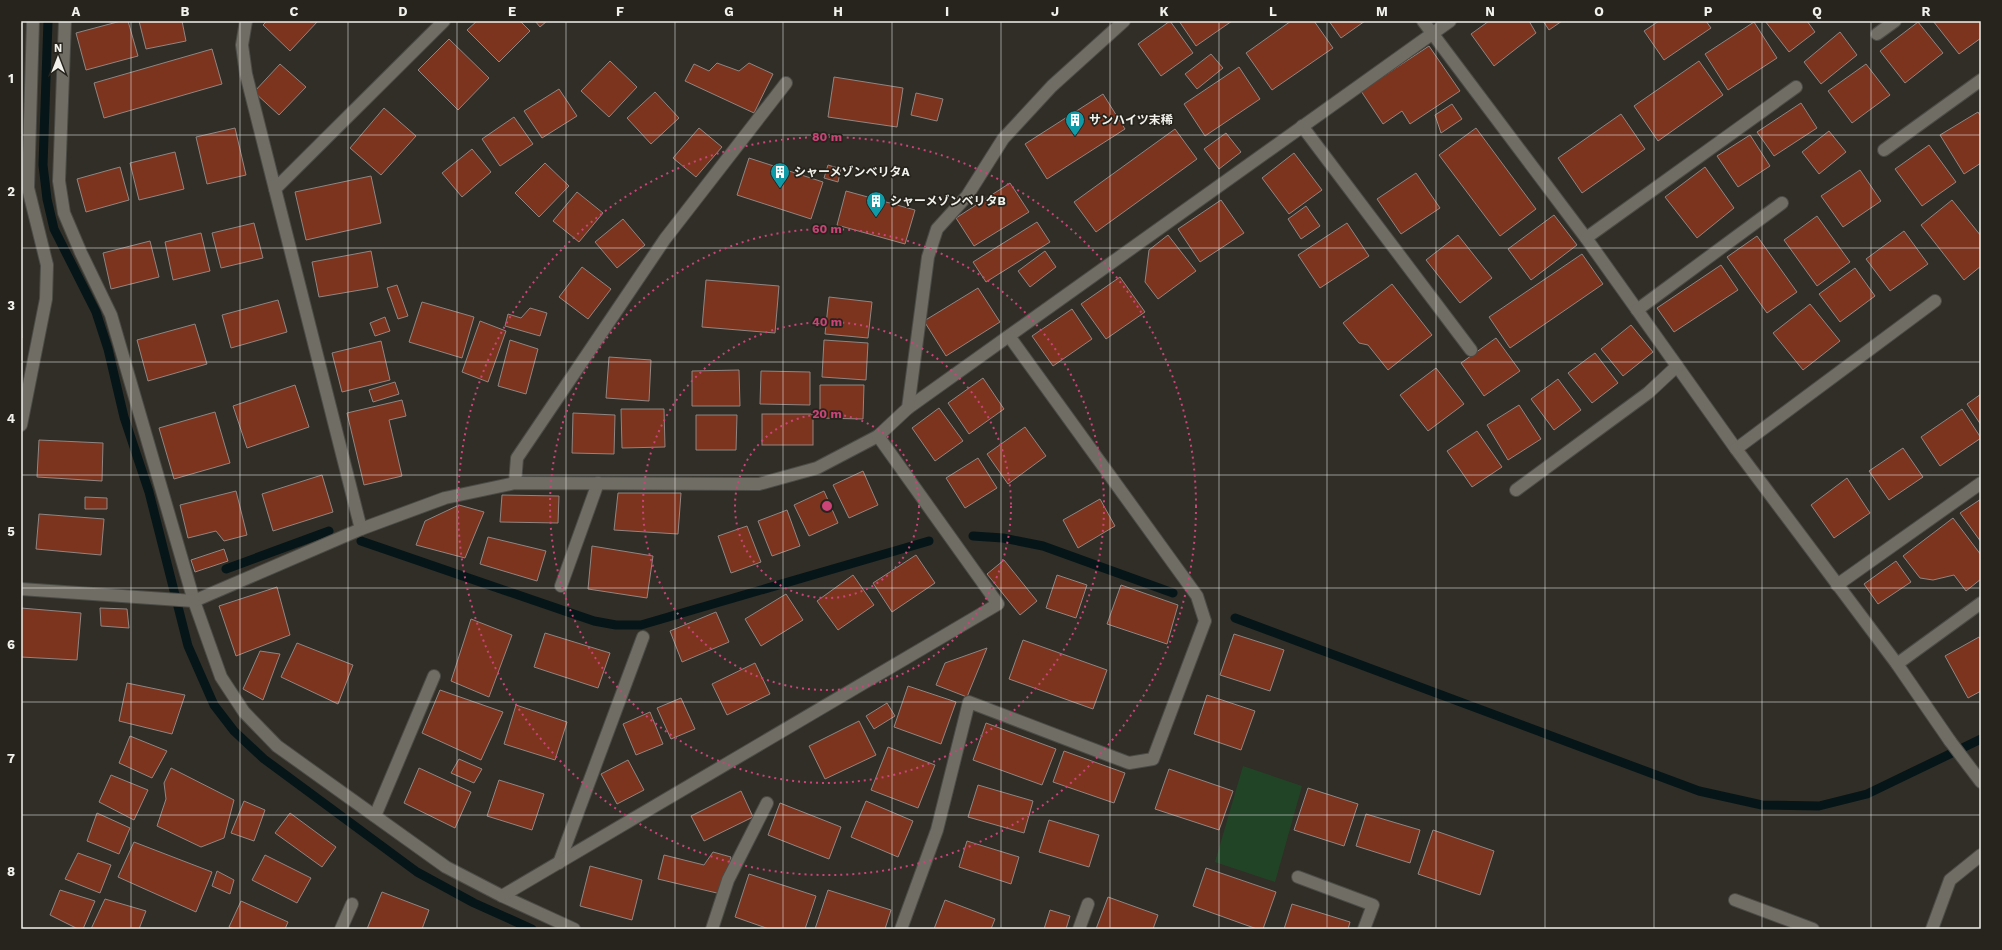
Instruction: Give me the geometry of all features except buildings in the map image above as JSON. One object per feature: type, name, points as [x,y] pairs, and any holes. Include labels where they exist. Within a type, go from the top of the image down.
[{"type":"street","points":[[21,425],[46,300],[47,265],[28,188],[33,21]]},
{"type":"street","points":[[65,21],[59,181],[64,212],[81,253],[112,315],[189,601],[221,677],[244,712],[277,746],[446,867],[502,896],[574,929]]},
{"type":"street","points":[[246,21],[242,45],[246,74],[361,529]]},
{"type":"street","points":[[275,189],[444,21]]},
{"type":"street","points":[[908,408],[928,256],[936,229],[968,196],[1003,139],[1052,86],[1124,21]]},
{"type":"street","points":[[1422,21],[1586,238],[1736,449],[1837,586],[1897,664],[1950,741],[1981,782]]},
{"type":"street","points":[[21,589],[189,601],[361,529],[445,498],[515,483],[759,484],[817,468],[878,436],[908,408],[1450,21]]},
{"type":"street","points":[[1877,34],[1895,21]]},
{"type":"street","points":[[1884,150],[1981,80]]},
{"type":"street","points":[[515,483],[517,458],[665,239],[786,83]]},
{"type":"street","points":[[1586,238],[1796,87]]},
{"type":"street","points":[[1302,126],[1471,350]]},
{"type":"street","points":[[1637,310],[1782,203]]},
{"type":"street","points":[[1736,449],[1935,301]]},
{"type":"street","points":[[902,929],[936,830],[969,702],[1129,763],[1153,759],[1205,621],[1197,596],[1009,336]]},
{"type":"street","points":[[1516,490],[1648,393],[1677,366]]},
{"type":"street","points":[[502,896],[998,604],[878,436]]},
{"type":"street","points":[[561,586],[598,483]]},
{"type":"street","points":[[1837,586],[1981,483]]},
{"type":"street","points":[[1897,664],[1981,603]]},
{"type":"street","points":[[559,863],[642,637]]},
{"type":"street","points":[[375,816],[434,676]]},
{"type":"street","points":[[712,929],[728,880],[767,803]]},
{"type":"street","points":[[1932,929],[1950,880],[1981,855]]},
{"type":"street","points":[[1298,877],[1373,905],[1364,929]]},
{"type":"street","points":[[1735,900],[1813,929]]},
{"type":"street","points":[[341,929],[352,904]]},
{"type":"street","points":[[1079,929],[1088,904]]},
{"type":"green space","points":[[1243,766],[1302,786],[1275,882],[1215,862]]},
{"type":"waterway","points":[[48,21],[43,165],[47,199],[54,229],[96,312],[108,349],[124,417],[149,492],[188,646],[214,705],[234,731],[264,759],[417,872],[474,903],[532,929]]},
{"type":"waterway","points":[[226,569],[329,531]]},
{"type":"waterway","points":[[973,536],[1003,538],[1043,546],[1173,593]]},
{"type":"waterway","points":[[361,541],[594,621],[616,625],[641,625],[929,541]]},
{"type":"waterway","points":[[1235,618],[1699,791],[1762,805],[1819,806],[1867,794],[1981,739]]},
{"type":"place","name":"サンハイツ末稀","points":[[1075,137]]},
{"type":"place","name":"シャーメゾンベリタA","points":[[780,189]]},
{"type":"place","name":"シャーメゾンベリタB","points":[[876,218]]}]
